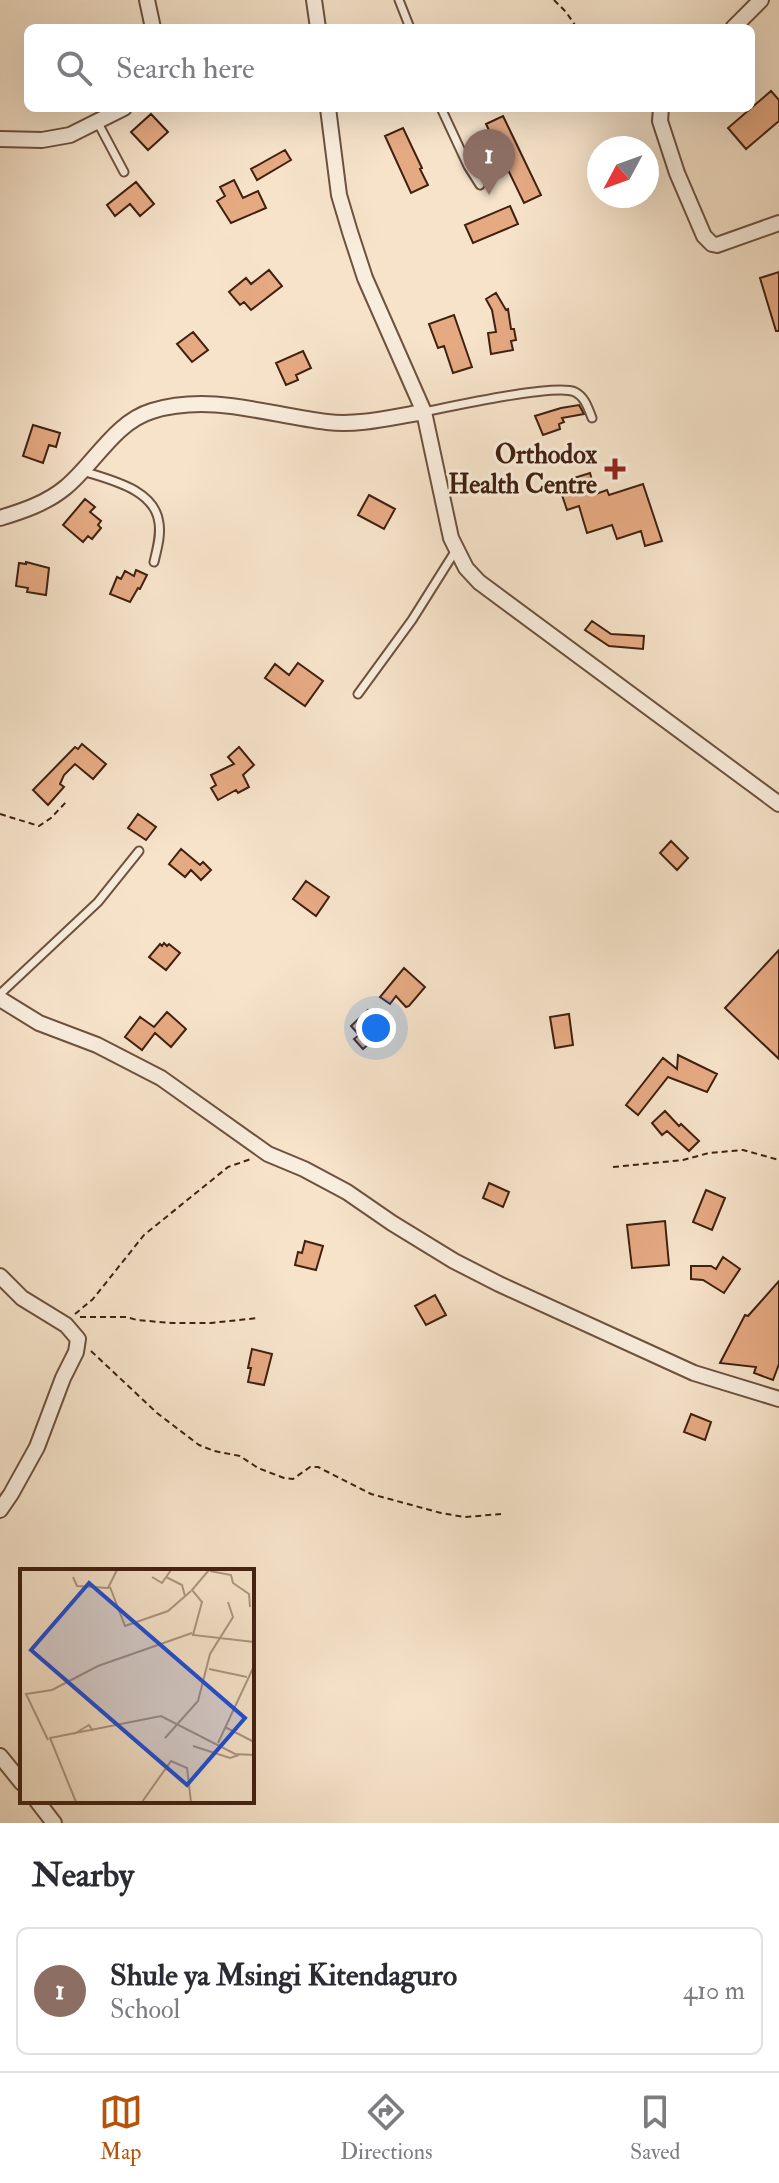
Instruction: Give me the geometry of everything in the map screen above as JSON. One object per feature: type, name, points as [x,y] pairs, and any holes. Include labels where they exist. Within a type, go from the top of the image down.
[{"type":"street","points":[[147,0],[152,24]]},
{"type":"street","points":[[314,0],[317,24]]},
{"type":"street","points":[[737,24],[761,0]]},
{"type":"street","points":[[0,139],[62,137],[117,112]]},
{"type":"street","points":[[328,112],[337,185],[350,232],[365,278],[424,412],[438,486],[456,550],[466,568],[479,582],[779,804]]},
{"type":"street","points":[[661,112],[660,121],[677,173],[708,242],[717,245],[779,223]]},
{"type":"street","points":[[0,518],[45,502],[67,487],[121,429],[152,410],[222,404],[350,423],[424,412]]},
{"type":"street","points":[[0,996],[39,1023],[97,1045],[161,1078],[268,1154],[325,1180],[454,1261],[521,1295],[694,1373],[779,1399]]},
{"type":"street","points":[[0,1276],[22,1298],[66,1325],[78,1339],[76,1352],[37,1447],[0,1510]]},
{"type":"street","points":[[0,1756],[20,1781]]},
{"type":"street","points":[[39,1803],[54,1823]]},
{"type":"lane","points":[[399,0],[408,24]]},
{"type":"lane","points":[[443,112],[480,185]]},
{"type":"lane","points":[[98,123],[124,172]]},
{"type":"lane","points":[[424,412],[489,399],[565,390],[575,392],[584,400],[592,418]]},
{"type":"lane","points":[[83,471],[125,485],[150,504],[159,524],[154,562]]},
{"type":"lane","points":[[358,694],[412,620],[456,550]]},
{"type":"lane","points":[[0,996],[98,902],[139,851]]},
{"type":"path","points":[[554,0],[574,24]]},
{"type":"path","points":[[0,814],[39,826],[67,801]]},
{"type":"path","points":[[613,1167],[743,1150],[779,1160]]},
{"type":"path","points":[[258,1318],[171,1323],[126,1317],[67,1317],[93,1299],[144,1235],[174,1209],[228,1167],[268,1154]]},
{"type":"path","points":[[78,1339],[157,1413],[204,1447],[240,1456],[258,1468],[284,1478],[293,1479],[310,1467],[318,1467],[371,1494],[451,1516],[501,1514]]},
{"type":"building","points":[[771,91],[779,100],[779,121],[746,149],[728,128],[747,112],[755,112],[755,105]]},
{"type":"building","points":[[151,114],[168,132],[148,150],[131,132]]},
{"type":"building","points":[[503,116],[541,195],[524,203],[486,124]]},
{"type":"building","points":[[403,128],[428,185],[411,193],[385,136]]},
{"type":"building","points":[[285,150],[291,160],[257,180],[251,169]]},
{"type":"building","points":[[234,180],[243,198],[258,191],[266,208],[231,223],[217,201],[225,196],[220,187]]},
{"type":"building","points":[[136,182],[154,204],[140,216],[130,204],[115,216],[107,205]]},
{"type":"building","points":[[510,206],[518,224],[473,243],[465,225]]},
{"type":"building","points":[[269,270],[282,286],[251,310],[244,302],[240,305],[229,292],[246,278],[251,284]]},
{"type":"building","points":[[779,272],[779,331],[776,331],[760,278]]},
{"type":"building","points":[[496,293],[508,309],[516,340],[511,341],[513,350],[491,354],[488,333],[496,332],[492,310],[486,299]]},
{"type":"building","points":[[454,315],[472,367],[453,373],[444,346],[438,348],[429,324]]},
{"type":"building","points":[[193,332],[208,350],[192,362],[177,344]]},
{"type":"building","points":[[303,351],[311,368],[296,375],[298,380],[286,385],[276,363]]},
{"type":"building","points":[[579,405],[584,414],[562,418],[564,422],[559,424],[560,429],[543,435],[535,416]]},
{"type":"building","points":[[33,425],[60,433],[56,447],[49,445],[43,463],[23,456]]},
{"type":"building","points":[[590,473],[596,494],[607,490],[609,495],[643,484],[662,541],[645,546],[641,531],[617,539],[612,525],[587,533],[579,506],[567,510],[558,483]]},
{"type":"building","points":[[369,495],[395,509],[384,529],[358,515]]},
{"type":"building","points":[[85,499],[95,507],[90,512],[101,521],[98,525],[101,528],[92,539],[88,536],[83,542],[63,525]]},
{"type":"building","points":[[19,563],[49,568],[46,595],[27,592],[28,588],[16,586]]},
{"type":"building","points":[[136,570],[147,575],[130,602],[110,594],[117,577],[121,579],[125,571],[134,576]]},
{"type":"building","points":[[592,621],[611,634],[644,636],[643,649],[609,646],[585,630]]},
{"type":"building","points":[[298,663],[323,681],[305,706],[265,678],[275,664],[289,675]]},
{"type":"building","points":[[82,744],[106,764],[93,779],[75,764],[64,775],[60,784],[64,787],[48,805],[33,790],[75,747],[78,749]]},
{"type":"building","points":[[239,747],[254,765],[243,775],[249,787],[218,800],[211,788],[216,785],[211,775],[234,764],[228,757]]},
{"type":"building","points":[[138,814],[156,827],[146,840],[128,828]]},
{"type":"building","points":[[671,841],[688,858],[677,870],[660,853]]},
{"type":"building","points":[[181,849],[211,870],[201,880],[191,870],[185,877],[169,864]]},
{"type":"building","points":[[306,881],[329,897],[316,916],[293,899]]},
{"type":"building","points":[[164,943],[180,953],[166,970],[149,957]]},
{"type":"building","points":[[779,950],[779,1059],[725,1008]]},
{"type":"building","points":[[404,968],[425,987],[406,1007],[396,996],[390,1004],[380,997]]},
{"type":"building","points":[[368,1010],[386,1029],[363,1049],[354,1039],[359,1035],[351,1026]]},
{"type":"building","points":[[167,1012],[186,1029],[171,1047],[155,1033],[142,1050],[125,1037],[140,1017],[154,1027]]},
{"type":"building","points":[[569,1014],[573,1045],[555,1048],[550,1017]]},
{"type":"building","points":[[678,1055],[717,1074],[707,1092],[668,1077],[638,1115],[626,1105],[663,1058],[677,1069]]},
{"type":"building","points":[[665,1111],[699,1141],[689,1151],[667,1131],[662,1135],[652,1123]]},
{"type":"building","points":[[489,1183],[509,1192],[503,1207],[483,1198]]},
{"type":"building","points":[[706,1190],[725,1198],[712,1230],[693,1222]]},
{"type":"building","points":[[665,1221],[669,1265],[632,1268],[627,1225]]},
{"type":"building","points":[[305,1241],[323,1246],[316,1270],[295,1265]]},
{"type":"building","points":[[723,1257],[740,1269],[724,1293],[703,1280],[691,1279],[691,1266],[716,1269]]},
{"type":"building","points":[[779,1281],[779,1364],[773,1380],[754,1373],[756,1367],[720,1363],[745,1315],[748,1316]]},
{"type":"building","points":[[435,1295],[446,1315],[426,1325],[415,1306]]},
{"type":"building","points":[[252,1349],[272,1354],[264,1385],[248,1382]]},
{"type":"building","points":[[691,1414],[711,1422],[705,1440],[684,1432]]},
{"type":"place","name":"Shule ya Msingi Kitendaguro","points":[[489,195]]},
{"type":"place","name":"Orthodox Health Centre","points":[[615,469]]}]
